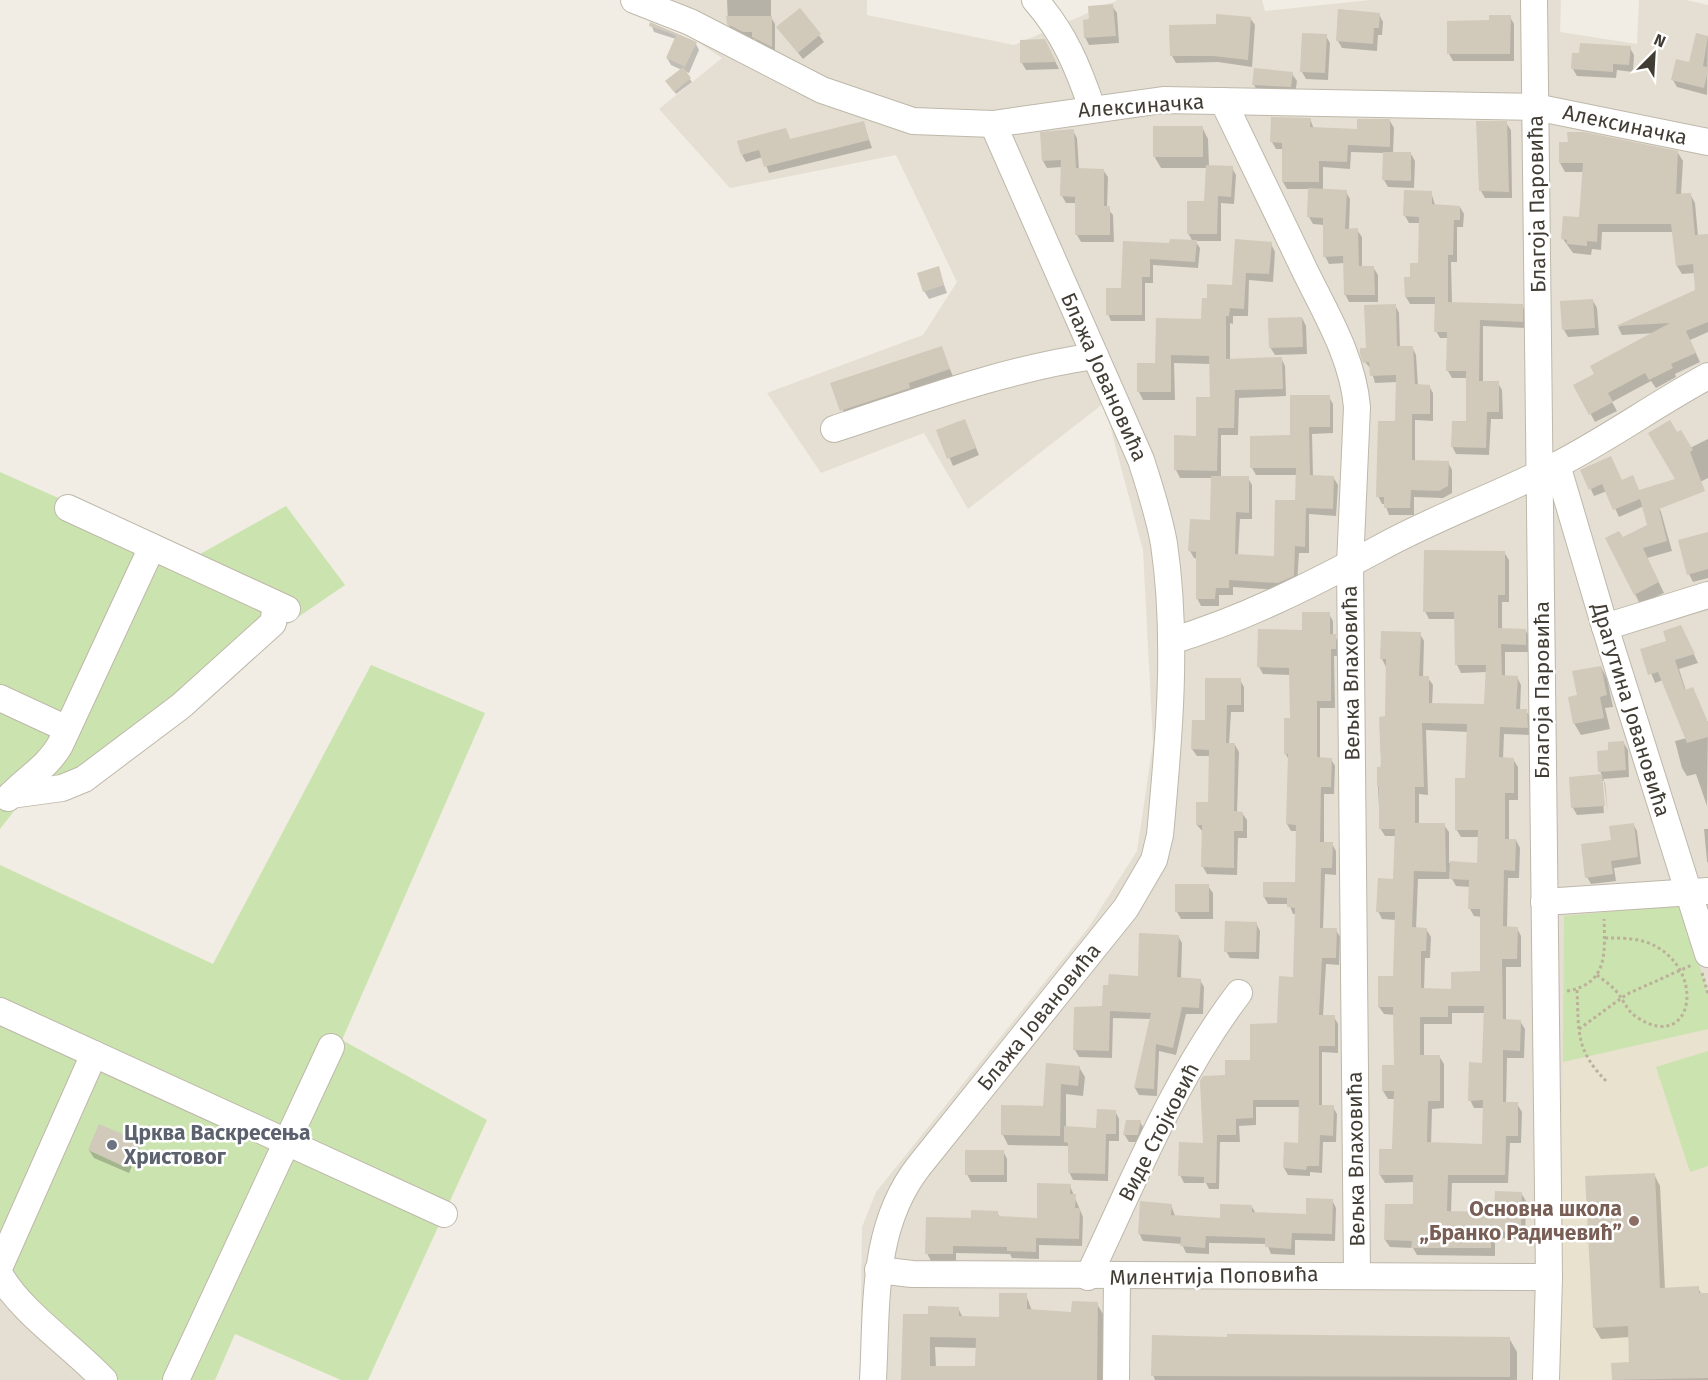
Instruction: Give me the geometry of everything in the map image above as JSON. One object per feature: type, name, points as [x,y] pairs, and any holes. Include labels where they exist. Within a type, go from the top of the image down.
[{"type":"street","name":"Алексиначка","points":[[634,0],[690,22],[822,90],[866,107],[913,121],[993,124],[1092,108],[1163,100],[1535,107],[1708,142]]},
{"type":"street","points":[[1035,0],[1068,44],[1092,108]]},
{"type":"street","name":"Благоја Паровића","points":[[1534,0],[1535,107],[1549,469],[1544,902],[1549,1277],[1546,1380]]},
{"type":"street","name":"Вељка Влаховића","points":[[1223,101],[1331,324],[1351,373],[1357,407],[1350,565],[1357,1274]]},
{"type":"street","name":"Блажа Јовановића","points":[[873,1380],[878,1270],[893,1208],[912,1175],[1126,908],[1154,860],[1160,835],[1164,795],[1171,641],[1164,544],[1153,496],[1141,460],[993,124]]},
{"type":"street","points":[[834,429],[969,384],[1049,363],[1095,356]]},
{"type":"street","points":[[1171,641],[1222,625],[1350,565],[1379,548],[1549,469],[1708,376]]},
{"type":"street","name":"Драгутина Јовановића","points":[[1549,469],[1698,892],[1708,954]]},
{"type":"street","points":[[5,801],[62,788],[84,778],[118,756],[181,706],[273,623],[280,606],[69,508]]},
{"type":"street","points":[[5,801],[24,781],[50,762],[152,547]]},
{"type":"street","points":[[1605,627],[1708,595]]},
{"type":"street","points":[[0,698],[67,729]]},
{"type":"street","points":[[1544,902],[1698,892]]},
{"type":"street","name":"Виде Стојковић","points":[[1088,1277],[1172,1101],[1212,1029],[1239,993]]},
{"type":"street","points":[[0,1011],[444,1214]]},
{"type":"street","points":[[176,1380],[331,1047]]},
{"type":"street","points":[[0,1266],[94,1054]]},
{"type":"street","name":"Милентија Поповића","points":[[878,1270],[912,1274],[1088,1277],[1357,1274],[1549,1277]]},
{"type":"street","points":[[0,1275],[11,1294],[78,1353],[104,1380]]},
{"type":"street","points":[[1116,1380],[1117,1277]]},
{"type":"path","points":[[1563,981],[1563,992],[1577,990],[1591,984],[1597,975],[1602,964],[1605,938],[1604,912]]},
{"type":"path","points":[[1597,975],[1610,985],[1626,1008],[1637,1018],[1648,1023],[1671,1025],[1680,1020],[1691,1005],[1690,983],[1683,968],[1668,952],[1646,942],[1605,938]]},
{"type":"path","points":[[1579,1029],[1621,998],[1683,968],[1699,963],[1708,994]]},
{"type":"path","points":[[1577,990],[1579,1029],[1585,1057],[1606,1081]]},
{"type":"shaded area","points":[[659,0],[867,0],[867,15],[1014,45],[1118,0],[1262,0],[1265,11],[1370,0],[1561,0],[1560,32],[1637,44],[1639,0],[1686,0],[1708,5],[1708,1380],[860,1380],[862,1227],[876,1192],[1089,927],[1137,851],[1153,743],[1143,550],[1104,403],[968,509],[924,433],[821,473],[767,393],[923,335],[957,282],[896,155],[730,188],[659,109],[722,58],[661,18]]},
{"type":"shaded area","name":"Основна школа „Бранко Радичевић”","points":[[1708,1029],[1708,1380],[1558,1380],[1563,1062]]},
{"type":"shaded area","points":[[0,1298],[21,1323],[88,1380],[0,1380]]},
{"type":"green space","points":[[0,472],[193,558],[286,506],[345,585],[14,811],[0,829]]},
{"type":"green space","points":[[371,665],[485,713],[342,1040],[487,1120],[368,1380],[341,1380],[235,1334],[215,1380],[88,1380],[21,1323],[0,1298],[0,865],[213,964]]},
{"type":"green space","points":[[1682,905],[1708,994],[1708,1029],[1563,1062],[1564,916]]},
{"type":"green space","points":[[1708,1051],[1708,1166],[1690,1172],[1656,1067]]},
{"type":"building","points":[[1113,4],[1116,36],[1084,38],[1083,20],[1089,19],[1088,6]]},
{"type":"building","points":[[800,8],[821,34],[798,53],[776,27]]},
{"type":"building","points":[[1338,9],[1380,13],[1379,28],[1374,28],[1373,44],[1336,41]]},
{"type":"building","points":[[1216,14],[1251,17],[1248,60],[1213,56],[1170,56],[1169,25],[1216,24]]},
{"type":"building","points":[[1489,15],[1511,15],[1510,54],[1447,54],[1447,21],[1489,20]]},
{"type":"building","points":[[726,16],[772,16],[772,47],[752,37],[752,32],[743,32],[727,24]]},
{"type":"building","points":[[650,22],[697,42],[685,67],[666,58],[676,35],[649,26]]},
{"type":"building","points":[[1302,33],[1327,34],[1325,73],[1300,72]]},
{"type":"building","points":[[1696,33],[1708,36],[1703,66],[1708,67],[1708,71],[1704,88],[1671,80],[1676,59],[1689,62]]},
{"type":"building","points":[[1045,39],[1056,62],[1020,63],[1020,40]]},
{"type":"building","points":[[1580,43],[1631,46],[1629,65],[1613,64],[1613,72],[1571,69],[1572,53],[1579,53]]},
{"type":"building","points":[[683,67],[691,78],[674,92],[665,81]]},
{"type":"building","points":[[1254,68],[1293,72],[1291,87],[1252,85]]},
{"type":"building","points":[[1271,117],[1311,118],[1310,127],[1357,129],[1357,119],[1390,119],[1390,147],[1348,145],[1347,162],[1319,161],[1319,182],[1282,182],[1282,143],[1270,142]]},
{"type":"building","points":[[864,121],[869,140],[764,167],[759,150],[741,155],[737,141],[786,128],[790,139]]},
{"type":"building","points":[[1476,121],[1507,121],[1509,192],[1479,191]]},
{"type":"building","points":[[1153,126],[1203,126],[1203,157],[1153,157]]},
{"type":"building","points":[[1074,129],[1076,168],[1104,169],[1104,206],[1110,206],[1110,235],[1075,235],[1075,197],[1060,196],[1061,160],[1042,161],[1040,132]]},
{"type":"building","points":[[1567,132],[1584,132],[1678,151],[1676,194],[1691,193],[1695,235],[1708,234],[1708,322],[1686,331],[1696,353],[1671,364],[1673,368],[1649,380],[1645,373],[1608,393],[1613,402],[1589,415],[1573,385],[1594,374],[1590,366],[1670,323],[1616,326],[1695,290],[1693,264],[1676,266],[1671,224],[1598,224],[1597,242],[1587,241],[1587,246],[1567,244],[1567,240],[1561,239],[1563,216],[1579,217],[1583,163],[1559,163],[1559,142],[1568,142]]},
{"type":"building","points":[[1383,152],[1411,152],[1411,181],[1382,180]]},
{"type":"building","points":[[1206,165],[1233,166],[1231,197],[1218,196],[1217,234],[1187,234],[1187,201],[1204,201]]},
{"type":"building","points":[[1308,188],[1347,190],[1345,229],[1358,228],[1359,266],[1374,266],[1375,295],[1344,295],[1343,256],[1323,257],[1323,218],[1307,217]]},
{"type":"building","points":[[1404,190],[1432,191],[1432,204],[1460,206],[1460,220],[1454,220],[1453,255],[1448,255],[1448,302],[1523,304],[1523,322],[1480,320],[1479,381],[1499,381],[1499,412],[1487,412],[1486,448],[1451,447],[1452,421],[1466,421],[1466,371],[1446,371],[1447,332],[1434,332],[1435,297],[1405,297],[1404,277],[1410,277],[1410,263],[1418,263],[1419,217],[1403,216]]},
{"type":"building","points":[[1170,239],[1197,240],[1195,262],[1150,259],[1150,277],[1142,277],[1142,315],[1106,315],[1106,288],[1121,288],[1123,241],[1169,243]]},
{"type":"building","points":[[1235,239],[1272,242],[1269,274],[1246,273],[1244,309],[1230,308],[1229,316],[1226,316],[1226,359],[1282,357],[1283,389],[1235,390],[1234,428],[1218,428],[1217,471],[1174,470],[1174,435],[1196,436],[1196,397],[1210,397],[1209,356],[1171,355],[1171,392],[1137,392],[1137,363],[1155,363],[1156,318],[1201,319],[1202,298],[1207,298],[1207,284],[1232,285]]},
{"type":"building","points":[[939,266],[944,285],[923,292],[917,273]]},
{"type":"building","points":[[1593,299],[1595,328],[1562,330],[1560,301]]},
{"type":"building","points":[[1396,304],[1397,346],[1413,346],[1415,384],[1430,385],[1430,414],[1412,414],[1412,460],[1449,461],[1448,486],[1439,491],[1411,490],[1410,508],[1384,508],[1384,497],[1376,497],[1378,421],[1395,421],[1396,375],[1370,376],[1369,362],[1363,363],[1360,354],[1360,348],[1366,348],[1364,305]]},
{"type":"building","points":[[1302,317],[1303,347],[1269,348],[1268,318]]},
{"type":"building","points":[[942,346],[950,369],[909,383],[910,388],[840,411],[830,383]]},
{"type":"building","points":[[1290,395],[1330,395],[1330,427],[1309,427],[1310,475],[1334,476],[1333,509],[1306,508],[1305,547],[1295,546],[1294,576],[1278,583],[1229,580],[1229,588],[1216,588],[1215,599],[1196,599],[1196,552],[1188,551],[1190,519],[1210,520],[1211,476],[1249,476],[1249,513],[1236,512],[1235,554],[1274,556],[1275,500],[1295,500],[1296,468],[1250,468],[1250,436],[1290,435]]},
{"type":"building","points":[[965,419],[976,448],[947,459],[936,430]]},
{"type":"building","points":[[1670,420],[1677,432],[1681,430],[1693,450],[1690,452],[1705,491],[1659,509],[1667,541],[1643,548],[1659,582],[1634,595],[1605,538],[1619,531],[1623,537],[1647,525],[1640,499],[1613,510],[1602,484],[1589,490],[1580,470],[1611,456],[1622,480],[1633,475],[1639,490],[1675,479],[1648,433]]},
{"type":"building","points":[[1708,532],[1708,569],[1687,575],[1678,540]]},
{"type":"building","points":[[1424,550],[1505,551],[1505,595],[1498,595],[1498,628],[1526,629],[1526,645],[1501,644],[1502,675],[1518,676],[1516,709],[1527,709],[1528,728],[1500,727],[1499,757],[1514,758],[1514,793],[1505,793],[1505,839],[1516,839],[1515,871],[1504,870],[1503,926],[1518,927],[1517,959],[1502,959],[1503,1019],[1521,1020],[1520,1051],[1503,1050],[1503,1102],[1518,1102],[1518,1136],[1506,1136],[1505,1175],[1448,1175],[1447,1211],[1494,1212],[1495,1191],[1522,1192],[1521,1232],[1491,1231],[1491,1248],[1411,1248],[1412,1241],[1384,1240],[1385,1204],[1413,1204],[1413,1175],[1379,1175],[1379,1149],[1392,1149],[1394,1091],[1382,1091],[1382,1065],[1394,1065],[1393,1007],[1378,1007],[1378,976],[1393,976],[1395,912],[1376,912],[1378,878],[1393,879],[1395,829],[1379,829],[1377,767],[1381,767],[1379,717],[1385,716],[1386,659],[1380,659],[1381,631],[1421,632],[1419,676],[1429,676],[1429,703],[1484,704],[1486,665],[1455,665],[1454,612],[1423,612]],"holes":[[[1422,723],[1467,724],[1465,778],[1455,778],[1455,830],[1478,830],[1477,863],[1450,861],[1449,879],[1469,880],[1468,909],[1480,909],[1480,971],[1451,972],[1451,989],[1421,988],[1421,951],[1426,951],[1427,928],[1412,927],[1414,871],[1446,872],[1445,823],[1415,823],[1415,787],[1424,787]],[[1448,1006],[1484,1006],[1482,1063],[1469,1062],[1468,1101],[1483,1100],[1482,1144],[1427,1142],[1428,1101],[1440,1101],[1440,1055],[1420,1055],[1420,1017],[1448,1017]]]},
{"type":"building","points":[[1302,612],[1330,612],[1330,634],[1336,634],[1336,649],[1331,649],[1331,701],[1317,701],[1317,757],[1332,758],[1331,787],[1321,787],[1320,842],[1333,842],[1332,868],[1321,868],[1320,928],[1337,928],[1336,958],[1322,958],[1319,1015],[1335,1015],[1335,1046],[1319,1046],[1319,1105],[1334,1105],[1333,1136],[1320,1135],[1319,1166],[1307,1166],[1306,1170],[1283,1168],[1284,1142],[1298,1143],[1299,1100],[1253,1100],[1253,1118],[1236,1119],[1236,1135],[1217,1135],[1216,1183],[1204,1183],[1204,1177],[1178,1176],[1179,1142],[1203,1143],[1200,1081],[1203,1076],[1225,1075],[1225,1060],[1250,1060],[1250,1024],[1277,1023],[1279,976],[1293,977],[1295,908],[1287,907],[1287,898],[1263,897],[1263,882],[1295,882],[1296,825],[1286,824],[1288,754],[1284,754],[1284,718],[1290,718],[1289,668],[1257,667],[1258,629],[1302,630]]},
{"type":"building","points":[[1681,625],[1695,654],[1675,660],[1685,690],[1693,687],[1708,723],[1708,737],[1687,743],[1658,672],[1648,675],[1640,649],[1666,641],[1663,631]]},
{"type":"building","points":[[1601,666],[1607,695],[1600,697],[1604,718],[1573,724],[1568,697],[1577,695],[1572,671]]},
{"type":"building","points":[[1205,678],[1241,678],[1241,705],[1227,705],[1226,743],[1235,743],[1234,811],[1243,812],[1243,831],[1234,831],[1234,868],[1201,867],[1202,825],[1196,825],[1196,802],[1208,802],[1209,750],[1191,749],[1192,720],[1205,720]]},
{"type":"building","points":[[1624,741],[1626,770],[1598,772],[1597,751],[1608,750],[1608,742]]},
{"type":"building","points":[[1602,774],[1605,806],[1571,808],[1569,777]]},
{"type":"building","points":[[1634,823],[1638,857],[1611,861],[1613,874],[1585,878],[1581,844],[1611,840],[1609,826]]},
{"type":"building","points":[[1175,884],[1209,884],[1209,912],[1175,912]]},
{"type":"building","points":[[1225,921],[1257,922],[1256,952],[1224,952]]},
{"type":"building","points":[[1139,933],[1179,935],[1177,977],[1201,979],[1199,1008],[1182,1007],[1173,1048],[1156,1044],[1154,1089],[1134,1088],[1151,1013],[1110,1011],[1109,1051],[1073,1050],[1074,1007],[1102,1006],[1103,985],[1108,985],[1109,974],[1138,976]]},
{"type":"building","points":[[1046,1063],[1080,1066],[1078,1086],[1061,1084],[1060,1136],[1001,1135],[1001,1105],[1043,1106]]},
{"type":"building","points":[[1097,1109],[1116,1110],[1116,1134],[1106,1134],[1105,1174],[1068,1173],[1068,1143],[1064,1142],[1064,1126],[1096,1128]]},
{"type":"building","points":[[1126,1120],[1141,1120],[1138,1135],[1123,1135]]},
{"type":"building","name":"Црква Васкресења Христовог","points":[[99,1124],[137,1140],[125,1167],[88,1150]]},
{"type":"building","points":[[965,1150],[1004,1150],[1004,1175],[965,1175]]},
{"type":"building","points":[[1655,1173],[1660,1288],[1699,1286],[1699,1293],[1708,1293],[1708,1378],[1612,1380],[1611,1363],[1629,1362],[1628,1326],[1593,1328],[1585,1176]]},
{"type":"building","points":[[1037,1183],[1071,1184],[1070,1194],[1076,1194],[1075,1208],[1080,1208],[1079,1239],[1036,1238],[1036,1252],[1007,1251],[1007,1247],[953,1246],[953,1254],[925,1254],[926,1217],[971,1218],[971,1210],[998,1211],[998,1216],[1037,1218]]},
{"type":"building","points":[[1306,1198],[1333,1199],[1332,1234],[1292,1233],[1291,1249],[1265,1247],[1265,1238],[1206,1236],[1205,1248],[1180,1246],[1181,1237],[1138,1234],[1140,1201],[1172,1204],[1171,1215],[1220,1218],[1220,1204],[1252,1205],[1252,1212],[1306,1214]]},
{"type":"building","points":[[999,1293],[1027,1293],[1027,1309],[1071,1312],[1072,1301],[1098,1302],[1097,1380],[901,1380],[903,1314],[928,1314],[928,1306],[959,1307],[959,1316],[999,1317]],"holes":[[[930,1337],[976,1338],[975,1366],[930,1366]]]},
{"type":"building","points":[[1227,1334],[1510,1337],[1510,1377],[1151,1376],[1152,1335],[1227,1337]]},
{"type":"place","name":"Црква Васкресења Христовог","points":[[112,1145]]},
{"type":"place","name":"Основна школа „Бранко Радичевић”","points":[[1634,1221]]}]
